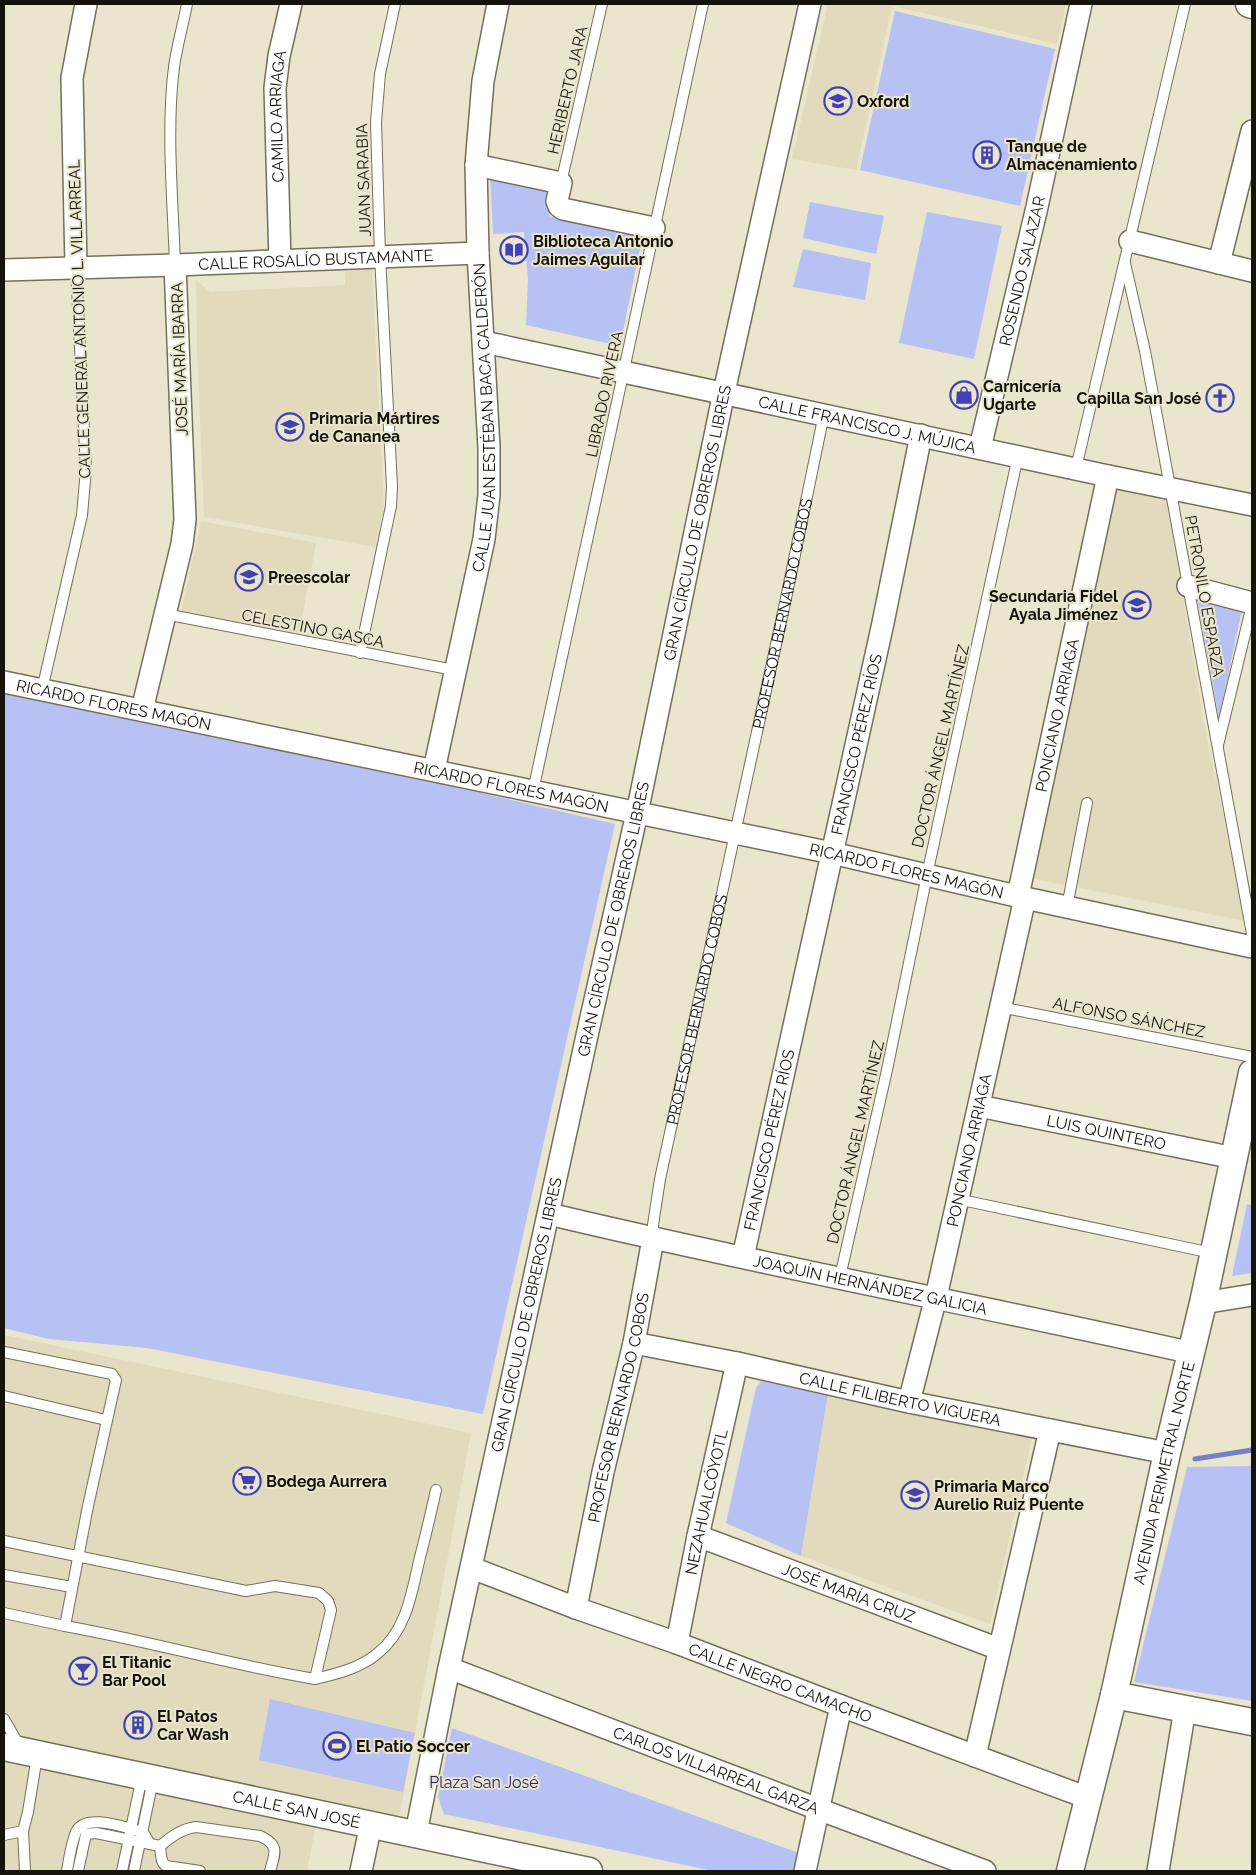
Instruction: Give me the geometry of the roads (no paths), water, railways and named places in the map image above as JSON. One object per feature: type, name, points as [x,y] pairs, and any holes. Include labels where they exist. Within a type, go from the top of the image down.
[{"type":"street","name":"CALLE GENERAL ANTONIO L. VILLARREAL","points":[[76,267],[72,78],[86,4]]},
{"type":"street","name":"CAMILO ARRIAGA","points":[[280,261],[275,88],[279,56],[291,4]]},
{"type":"street","name":"CALLE JUAN ESTÉBAN BACA CALDERÓN","points":[[434,770],[454,670],[484,539],[489,495],[489,447],[478,252],[476,165],[483,81],[498,4]]},
{"type":"street","name":"GRAN CÍRCULO DE OBREROS LIBRES","points":[[416,1833],[449,1668],[637,813],[724,392],[810,4]]},
{"type":"street","name":"ROSENDO SALAZAR","points":[[980,448],[1037,207],[1081,4]]},
{"type":"street","points":[[1219,263],[1252,131]]},
{"type":"street","points":[[476,165],[561,183],[557,201],[563,209],[654,228]]},
{"type":"street","points":[[1130,241],[1252,270]]},
{"type":"street","name":"CALLE ROSALÍO BUSTAMANTE","points":[[4,270],[478,252]]},
{"type":"street","name":"JOSÉ MARÍA IBARRA","points":[[142,710],[182,544],[185,520],[175,265]]},
{"type":"street","name":"CALLE FRANCISCO J. MÚJICA","points":[[484,342],[724,392],[1108,476],[1252,505]]},
{"type":"street","name":"FRANCISCO PÉREZ RÍOS","points":[[743,1257],[881,633],[921,436]]},
{"type":"street","name":"PONCIANO ARRIAGA","points":[[909,1402],[936,1298],[1000,1007],[1108,476]]},
{"type":"street","points":[[1188,586],[1252,604]]},
{"type":"street","name":"RICARDO FLORES MAGÓN","points":[[4,682],[832,853],[1021,897],[1252,947]]},
{"type":"street","name":"AVENIDA PERIMETRAL NORTE","points":[[1070,1871],[1114,1696],[1251,1085]]},
{"type":"street","name":"LUIS QUINTERO","points":[[978,1106],[1234,1158]]},
{"type":"street","name":"JOAQUÍN HERNÁNDEZ GALICIA","points":[[549,1214],[653,1239],[840,1277],[1192,1353]]},
{"type":"street","name":"PROFESOR BERNARDO COBOS","points":[[576,1608],[603,1472],[634,1343],[653,1239]]},
{"type":"street","points":[[1203,1303],[1252,1295]]},
{"type":"street","name":"CALLE FILIBERTO VIGUERA","points":[[634,1343],[737,1363],[909,1402],[1167,1453]]},
{"type":"street","name":"NEZAHUALCÓYOTL","points":[[677,1642],[698,1536],[737,1363]]},
{"type":"street","points":[[975,1756],[1050,1430]]},
{"type":"street","name":"JOSÉ MARÍA CRUZ","points":[[698,1536],[999,1649]]},
{"type":"street","name":"CALLE NEGRO CAMACHO","points":[[472,1568],[576,1608],[677,1642],[841,1706],[1088,1798]]},
{"type":"street","name":"CARLOS VILLARREAL GARZA","points":[[449,1668],[985,1871]]},
{"type":"street","points":[[1114,1696],[1252,1722]]},
{"type":"street","points":[[805,1871],[841,1706]]},
{"type":"street","points":[[1158,1871],[1185,1709]]},
{"type":"street","name":"CALLE SAN JOSÉ","points":[[21,1752],[416,1833],[589,1871]]},
{"type":"street","points":[[361,1871],[371,1824]]},
{"type":"lane","name":"JOSÉ MARÍA IBARRA","points":[[175,265],[171,129],[172,96],[174,68],[187,4]]},
{"type":"lane","name":"JUAN SARABIA","points":[[360,653],[391,506],[392,486],[380,256],[376,122],[380,74],[395,4]]},
{"type":"lane","name":"HERIBERTO JARA","points":[[561,183],[602,4]]},
{"type":"lane","name":"LIBRADO RIVERA","points":[[533,791],[703,4]]},
{"type":"lane","points":[[1076,468],[1185,4]]},
{"type":"lane","name":"PETRONILO ESPARZA","points":[[1125,263],[1145,351],[1171,488],[1252,934]]},
{"type":"lane","name":"CALLE GENERAL ANTONIO L. VILLARREAL","points":[[42,690],[82,515],[85,493],[86,469],[76,267]]},
{"type":"lane","name":"PROFESOR BERNARDO COBOS","points":[[653,1239],[653,1225],[660,1179],[736,833],[824,414]]},
{"type":"lane","name":"DOCTOR ÁNGEL MARTÍNEZ","points":[[840,1277],[888,1070],[926,875],[1018,456]]},
{"type":"lane","points":[[1217,748],[1252,604]]},
{"type":"lane","name":"CELESTINO GASCA","points":[[165,614],[454,670]]},
{"type":"lane","points":[[1066,907],[1087,803]]},
{"type":"lane","name":"ALFONSO SÁNCHEZ","points":[[1000,1007],[1252,1056]]},
{"type":"lane","points":[[957,1199],[1214,1253]]},
{"type":"lane","points":[[4,1352],[114,1376],[116,1380],[106,1420],[65,1626]]},
{"type":"lane","points":[[4,1396],[106,1420]]},
{"type":"lane","points":[[4,1613],[112,1634],[267,1671],[315,1679],[334,1674],[358,1666],[378,1654],[390,1641],[402,1622],[410,1600],[436,1490]]},
{"type":"lane","points":[[4,1541],[246,1591],[275,1586],[319,1594],[328,1601],[331,1610],[315,1679]]},
{"type":"lane","points":[[4,1574],[72,1587]]},
{"type":"lane","points":[[4,1719],[21,1752],[28,1812],[23,1831],[25,1871]]},
{"type":"lane","points":[[122,1871],[131,1829],[148,1779]]},
{"type":"lane","points":[[134,1871],[148,1841],[148,1779]]},
{"type":"lane","points":[[67,1871],[76,1832],[82,1824],[91,1822],[131,1829],[148,1841],[166,1866],[200,1871]]},
{"type":"lane","points":[[78,1871],[86,1834],[96,1833],[129,1840],[148,1841],[196,1827],[260,1836],[267,1840],[275,1852],[270,1871]]},
{"type":"lane","points":[[4,1835],[23,1831]]},
{"type":"waterway","points":[[1195,1459],[1252,1450]]},
{"type":"place","name":"Oxford","points":[[838,101]]},
{"type":"place","name":"Tanque de Almacenamiento","points":[[987,155]]},
{"type":"place","name":"Biblioteca Antonio Jaimes Aguilar","points":[[514,250]]},
{"type":"place","name":"Carnicería Ugarte","points":[[964,395]]},
{"type":"place","name":"Capilla San José","points":[[1220,398]]},
{"type":"place","name":"Primaria Mártires de Cananea","points":[[290,427]]},
{"type":"place","name":"Preescolar","points":[[249,577]]},
{"type":"place","name":"Secundaria Fidel Ayala Jiménez","points":[[1137,605]]},
{"type":"place","name":"Bodega Aurrera","points":[[247,1481]]},
{"type":"place","name":"Primaria Marco Aurelio Ruiz Puente","points":[[915,1495]]},
{"type":"place","name":"El Titanic Bar Pool","points":[[83,1671]]},
{"type":"place","name":"El Patos Car Wash","points":[[138,1725]]},
{"type":"place","name":"El Patio Soccer","points":[[337,1746]]},
{"type":"park label","name":"Plaza San José","points":[[484,1782]]}]
